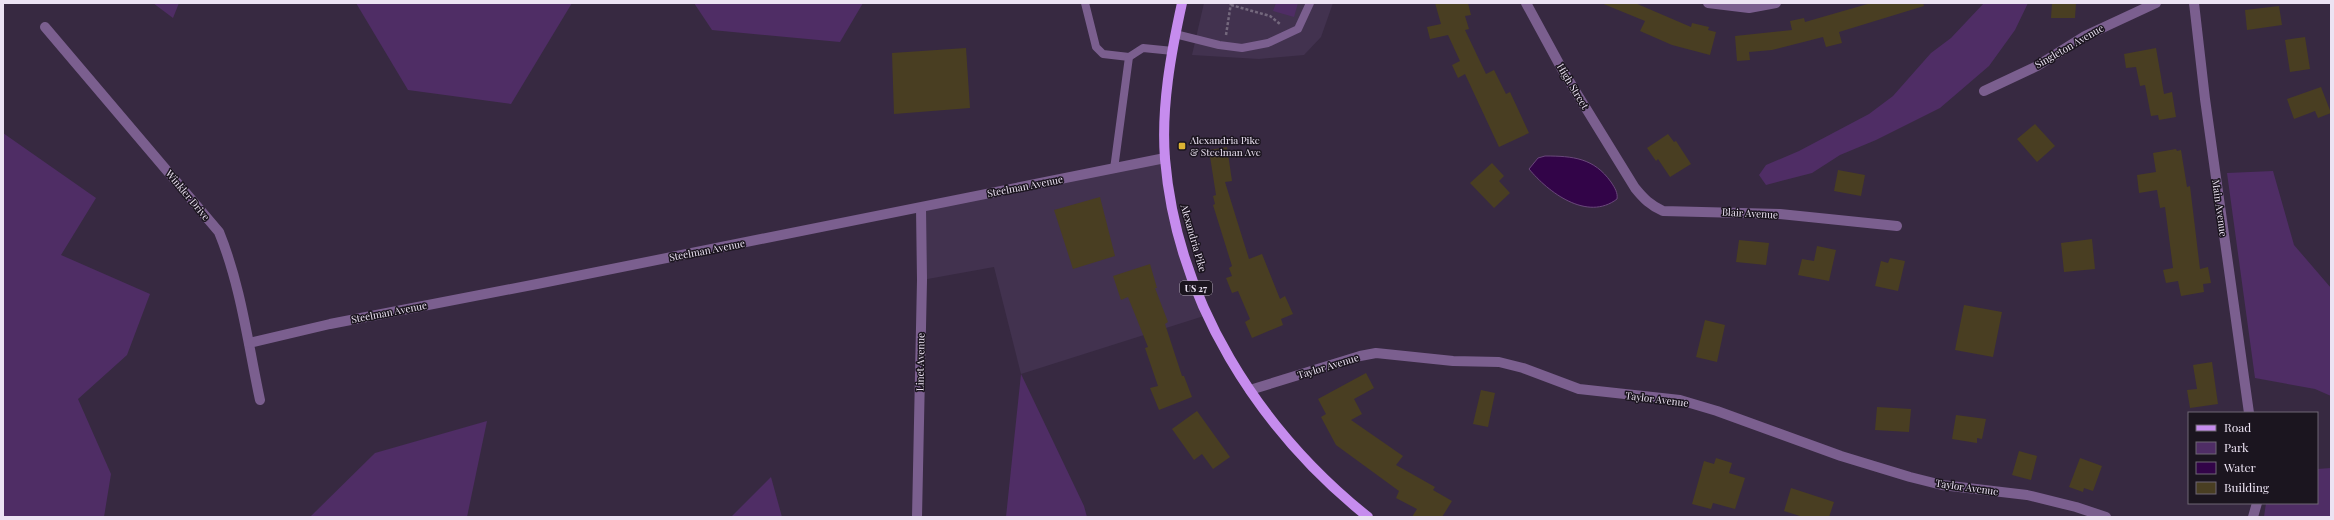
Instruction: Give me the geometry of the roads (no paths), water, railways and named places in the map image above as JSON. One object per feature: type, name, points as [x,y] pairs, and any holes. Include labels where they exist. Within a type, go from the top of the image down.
[{"type":"main road","name":"Alexandria Pike","points":[[1182,3],[1175,34],[1166,103],[1165,158],[1174,216],[1186,263],[1207,315],[1231,362],[1282,435],[1336,491],[1368,517]]},
{"type":"street","name":"High Street","points":[[1526,3],[1563,71],[1623,167]]},
{"type":"street","points":[[1708,3],[1749,8],[1776,3]]},
{"type":"street","name":"Singleton Avenue","points":[[1984,91],[2037,66],[2085,36],[2156,3]]},
{"type":"street","name":"Main Avenue","points":[[2194,3],[2205,99],[2249,412]]},
{"type":"street","name":"Winkler Drive","points":[[45,27],[220,232],[231,266],[249,343],[260,400]]},
{"type":"street","name":"Steelman Avenue","points":[[249,343],[454,298],[537,284],[1165,158]]},
{"type":"street","name":"Blair Avenue","points":[[1623,167],[1644,201],[1663,210],[1780,214],[1897,226]]},
{"type":"street","name":"Linet Avenue","points":[[917,517],[922,280],[920,208]]},
{"type":"street","name":"Taylor Avenue","points":[[1250,390],[1360,356],[1376,353],[1453,360],[1499,362],[1523,368],[1579,389],[1680,400],[1717,411],[1841,456],[1942,485],[2027,495],[2076,507],[2106,517]]},
{"type":"street","points":[[2253,517],[2257,504]]},
{"type":"lane","points":[[1085,3],[1096,47],[1103,54],[1129,57],[1143,48],[1173,51]]},
{"type":"lane","points":[[1175,34],[1242,48],[1268,43],[1286,36],[1298,29],[1310,3]]},
{"type":"lane","points":[[1114,169],[1129,57]]},
{"type":"water","points":[[1545,156],[1574,158],[1590,163],[1604,174],[1611,182],[1616,190],[1617,199],[1605,205],[1593,207],[1581,206],[1557,195],[1529,169],[1538,158]]},
{"type":"place","name":"Alexandria Pike & Steelman Ave","points":[[1182,146]]}]
